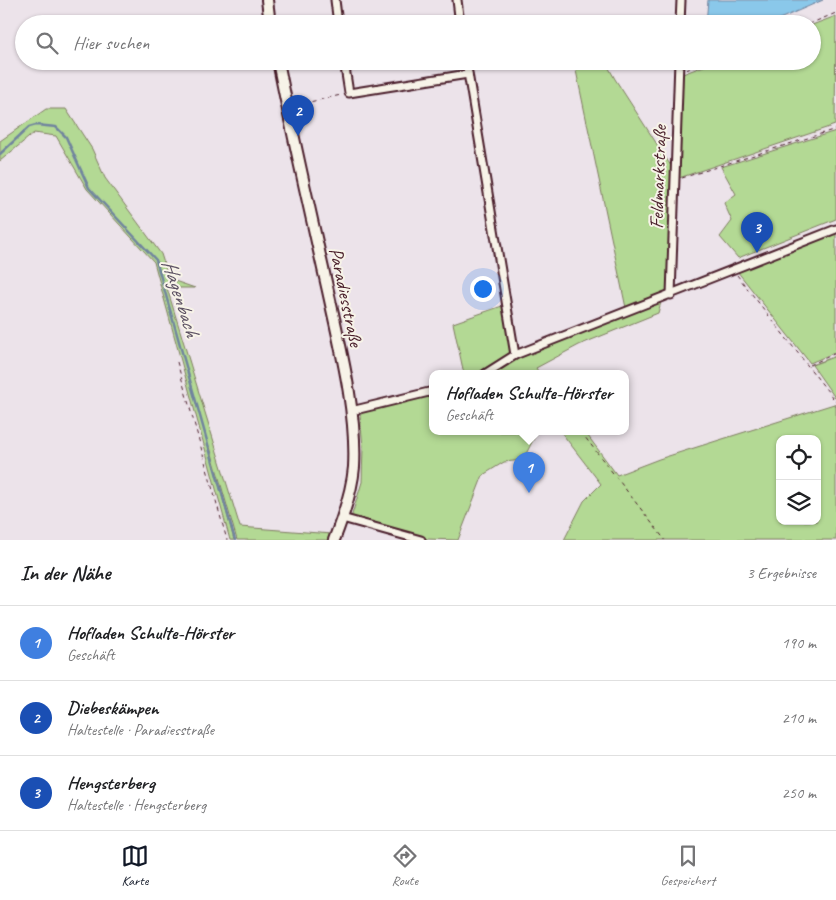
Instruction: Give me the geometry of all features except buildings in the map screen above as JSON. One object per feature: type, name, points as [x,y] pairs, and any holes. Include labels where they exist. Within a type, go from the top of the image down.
[{"type":"main road","points":[[267,0],[269,15]]},
{"type":"main road","name":"Paradiesstraße","points":[[280,70],[286,107],[337,332],[351,411],[354,470],[350,491],[334,540]]},
{"type":"street","points":[[335,0],[337,15]]},
{"type":"street","points":[[457,0],[459,15]]},
{"type":"street","points":[[680,15],[681,0]]},
{"type":"street","points":[[345,70],[349,93],[468,74]]},
{"type":"street","points":[[467,70],[515,355]]},
{"type":"street","name":"Feldmarkstraße","points":[[671,294],[678,70]]},
{"type":"street","points":[[491,370],[515,355],[836,230]]},
{"type":"street","points":[[351,411],[429,392]]},
{"type":"street","points":[[342,518],[421,540]]},
{"type":"path","points":[[821,19],[836,13]]},
{"type":"path","points":[[678,73],[686,70]]},
{"type":"path","points":[[286,107],[349,93]]},
{"type":"path","points":[[674,181],[836,129]]},
{"type":"path","points":[[734,270],[836,402]]},
{"type":"path","points":[[809,365],[836,354]]},
{"type":"path","points":[[177,362],[227,540]]},
{"type":"path","points":[[582,435],[665,540]]},
{"type":"green space","points":[[836,16],[835,125],[679,178],[680,75],[693,70],[821,70],[821,22]]},
{"type":"green space","points":[[576,70],[610,70],[671,166],[667,293],[626,308]]},
{"type":"green space","points":[[46,109],[66,109],[92,149],[105,178],[161,254],[169,279],[195,288],[167,288],[240,527],[332,534],[329,540],[237,540],[210,447],[234,540],[230,540],[154,262],[87,189],[56,136],[34,133],[0,161],[0,141]]},
{"type":"green space","points":[[836,131],[836,219],[738,258],[720,237],[732,221],[724,203],[736,194],[721,167]]},
{"type":"green space","points":[[836,233],[836,352],[810,363],[737,271]]},
{"type":"green space","points":[[661,302],[658,313],[579,345],[536,368],[537,370],[497,370],[518,357]]},
{"type":"green space","points":[[505,305],[514,355],[489,370],[463,370],[453,323]]},
{"type":"green space","points":[[836,356],[836,399],[812,365]]},
{"type":"green space","points":[[429,394],[429,435],[536,435],[523,460],[504,462],[483,475],[458,540],[427,539],[351,518],[362,482],[363,446],[360,416],[363,411]]},
{"type":"green space","points":[[834,404],[836,406],[836,540],[564,540],[584,501],[601,484],[563,435],[587,435],[617,475],[659,459]]},
{"type":"water","points":[[708,0],[823,0],[789,15],[707,15]]},
{"type":"waterway","name":"Hagenbach","points":[[0,154],[29,127],[36,125],[56,127],[66,137],[89,188],[156,260],[235,540]]},
{"type":"place","name":"Diebeskämpen","points":[[298,136]]},
{"type":"place","name":"Hengsterberg","points":[[757,253]]},
{"type":"place","name":"Hofladen Schulte-Hörster","points":[[529,493]]}]
